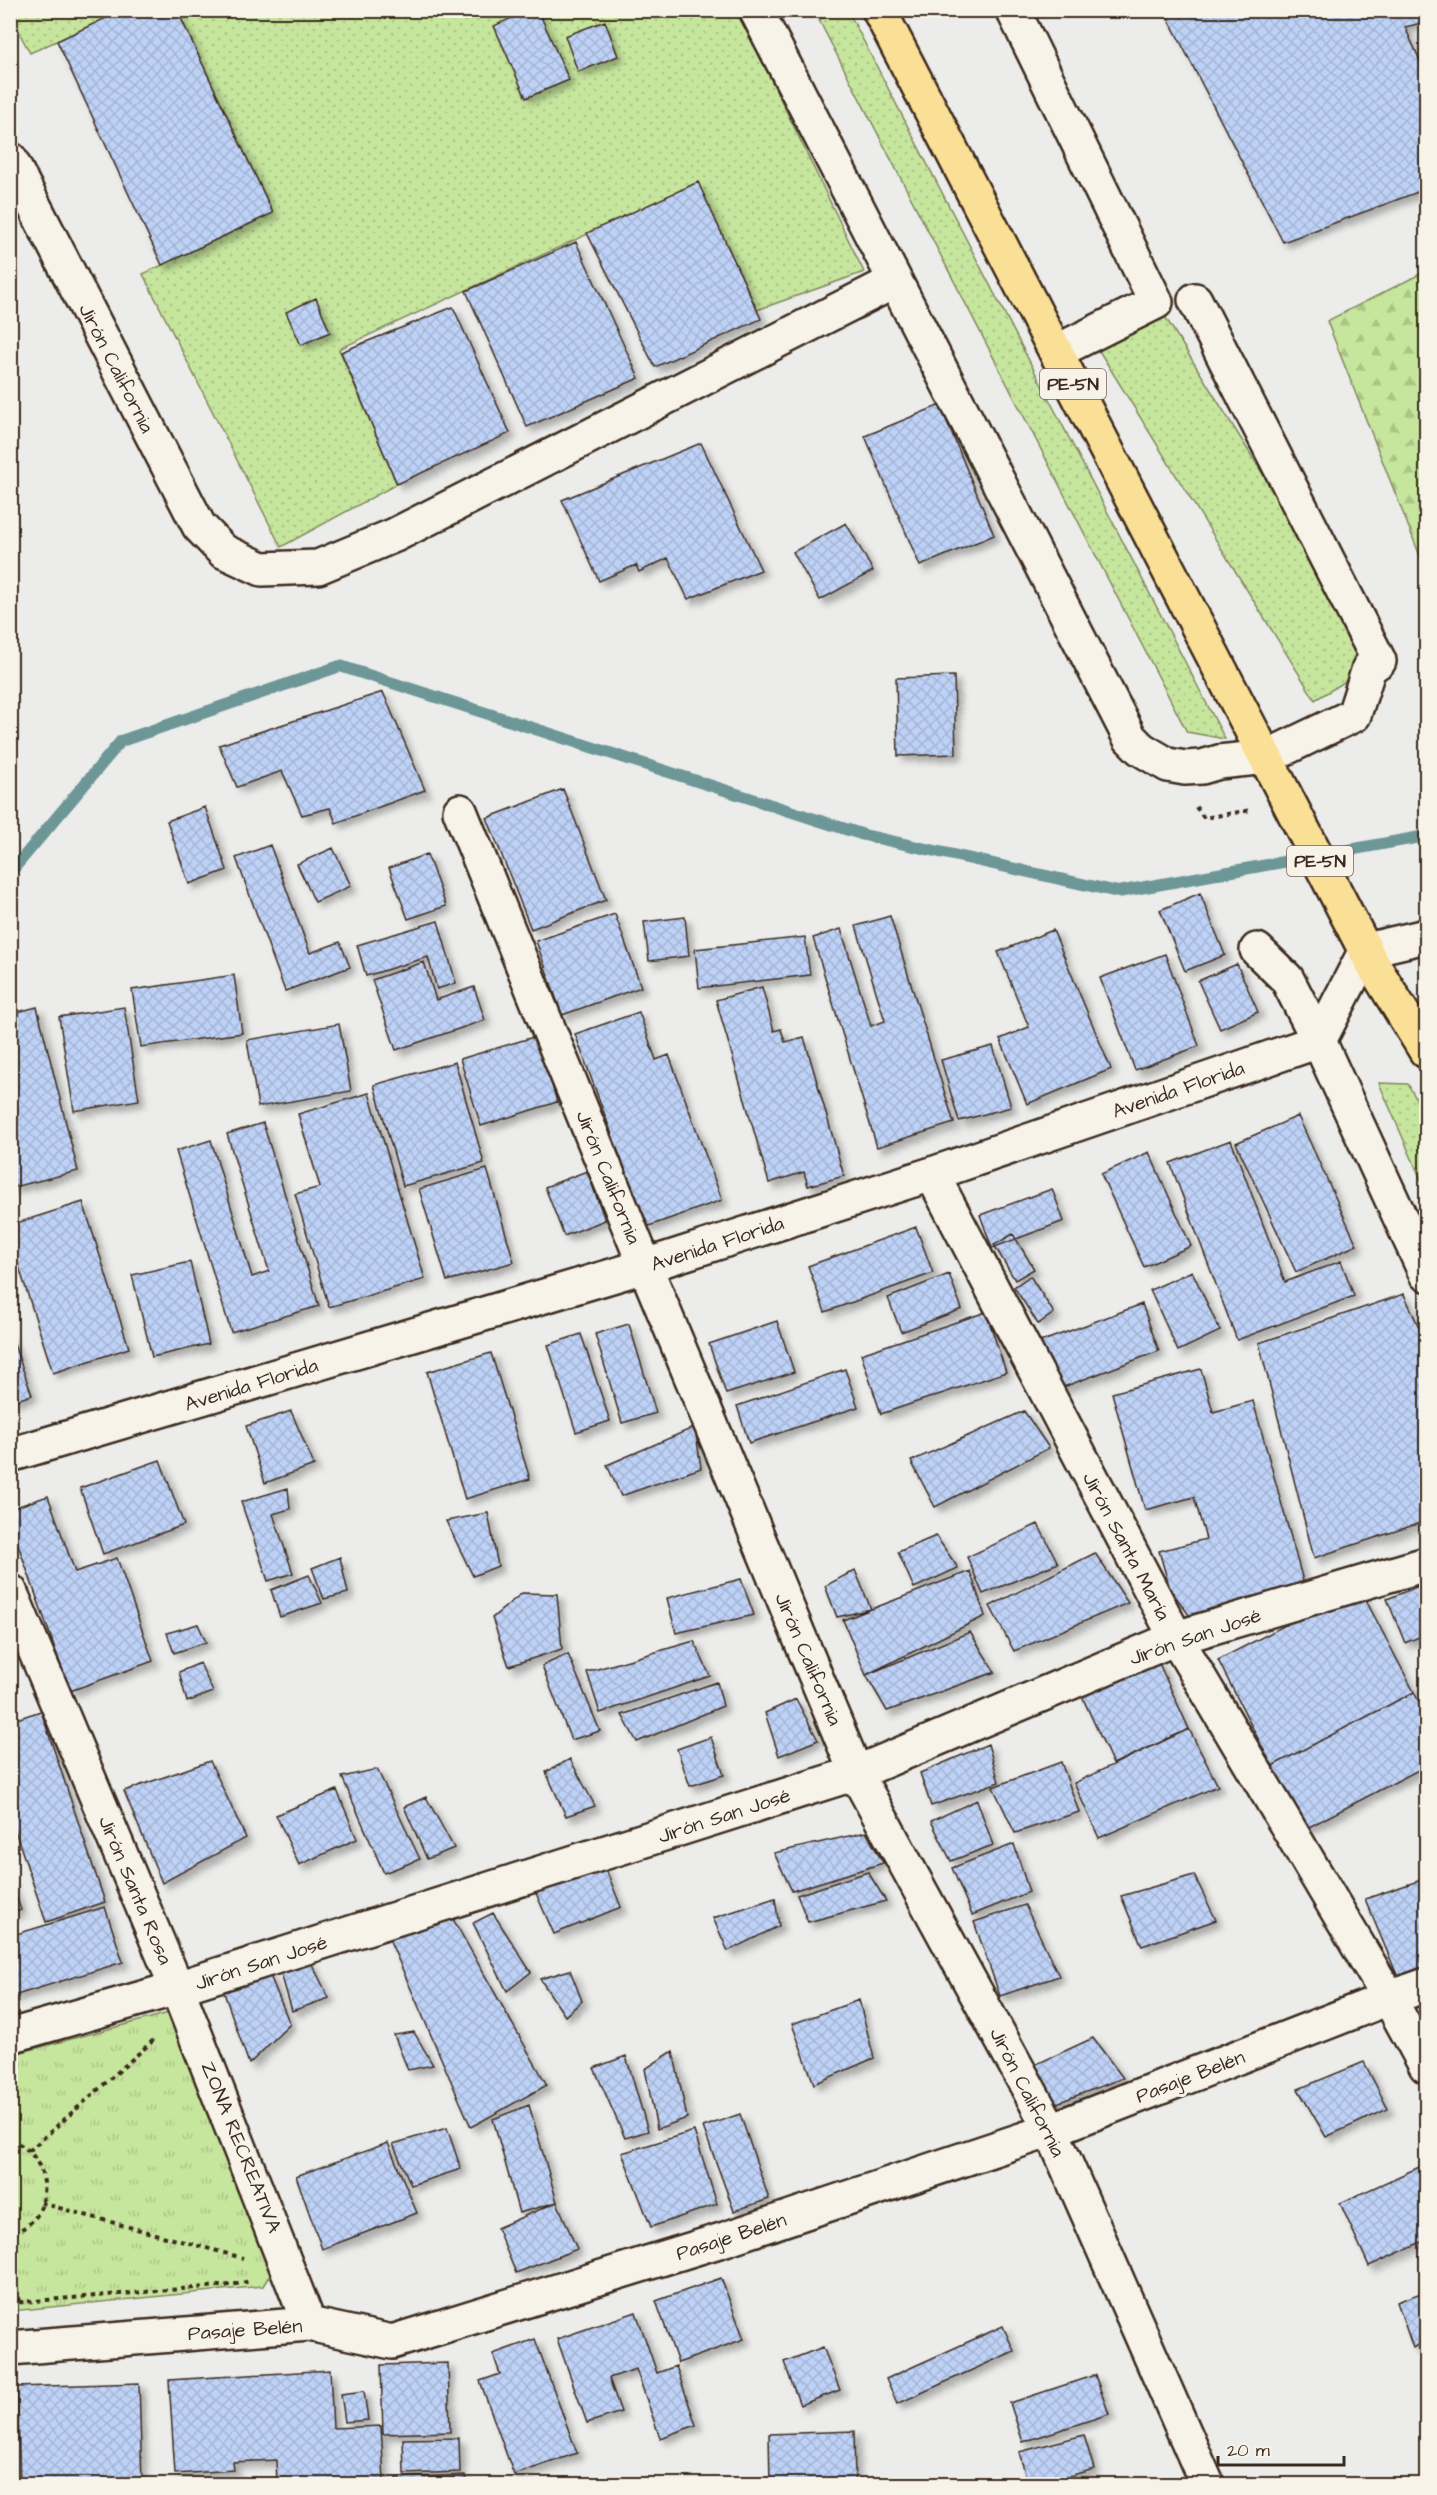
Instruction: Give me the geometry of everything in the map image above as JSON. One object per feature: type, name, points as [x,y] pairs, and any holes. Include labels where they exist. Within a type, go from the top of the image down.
[{"type":"highway","name":"PE-5N","points":[[879,10],[1370,958],[1426,1051]]},
{"type":"street","points":[[756,10],[1130,738],[1154,758],[1168,765],[1185,768],[1267,757],[1354,715],[1369,668],[1379,661],[1194,300]]},
{"type":"street","points":[[1013,10],[1156,302],[1056,352]]},
{"type":"street","name":"Jirón California","points":[[10,159],[199,526],[223,551],[262,569],[318,567],[395,535],[895,281]]},
{"type":"street","name":"Jirón California","points":[[460,811],[645,1266],[856,1773],[1051,2130],[1207,2484]]},
{"type":"street","points":[[1319,1041],[1370,958],[1426,936]]},
{"type":"street","points":[[1257,950],[1287,979],[1319,1041],[1426,1274]]},
{"type":"street","name":"Avenida Florida","points":[[10,1455],[645,1266],[932,1174],[1319,1041]]},
{"type":"street","name":"Jirón Santa María","points":[[932,1174],[1176,1638],[1389,1998],[1426,2066]]},
{"type":"street","name":"Jirón San José","points":[[10,2036],[177,1988],[856,1773],[1176,1638],[1426,1564]]},
{"type":"street","name":"Jirón Santa Rosa","points":[[10,1591],[177,1988],[309,2324]]},
{"type":"street","name":"Pasaje Belén","points":[[10,2348],[309,2324],[392,2342],[725,2239],[1051,2130],[1426,1985]]},
{"type":"path","points":[[29,2151],[157,2037]]},
{"type":"path","points":[[10,2140],[19,2142],[34,2156],[43,2174],[44,2194],[38,2214],[24,2228],[10,2235]]},
{"type":"path","points":[[41,2203],[255,2262]]},
{"type":"path","points":[[10,2262],[19,2302]]},
{"type":"path","points":[[10,2303],[231,2285],[254,2280]]},
{"type":"green space","points":[[177,10],[738,11],[864,272],[757,310],[698,183],[339,349],[397,484],[281,547],[143,274],[273,213]]},
{"type":"green space","points":[[838,10],[848,11],[1225,739],[1187,732],[819,20]]},
{"type":"green space","points":[[10,11],[123,11],[30,53]]},
{"type":"green space","points":[[1426,271],[1426,571],[1327,321]]},
{"type":"green space","points":[[1156,302],[1379,661],[1315,700],[1093,341]]},
{"type":"green space","points":[[1379,1083],[1408,1084],[1426,1117],[1426,1191]]},
{"type":"green space","points":[[184,2009],[281,2256],[263,2286],[11,2311],[11,2055]]},
{"type":"building","points":[[123,10],[177,10],[273,213],[162,265],[57,41]]},
{"type":"building","points":[[529,10],[538,10],[569,80],[526,98],[494,26]]},
{"type":"building","points":[[1164,10],[1426,10],[1426,22],[1405,27],[1426,74],[1426,189],[1283,242]]},
{"type":"building","points":[[605,21],[618,56],[578,72],[565,36]]},
{"type":"building","points":[[698,182],[761,319],[655,367],[587,233]]},
{"type":"building","points":[[576,242],[639,378],[527,427],[466,291]]},
{"type":"building","points":[[316,298],[330,332],[301,345],[286,312]]},
{"type":"building","points":[[453,307],[510,433],[397,484],[341,352]]},
{"type":"building","points":[[940,405],[994,535],[920,566],[865,436]]},
{"type":"building","points":[[701,443],[761,570],[688,599],[668,558],[639,572],[636,565],[599,581],[562,500]]},
{"type":"building","points":[[846,523],[873,571],[820,600],[793,552]]},
{"type":"building","points":[[954,676],[956,754],[898,756],[896,678]]},
{"type":"building","points":[[383,692],[425,790],[336,823],[330,808],[302,815],[282,771],[237,787],[219,745]]},
{"type":"building","points":[[563,789],[606,900],[531,929],[487,818]]},
{"type":"building","points":[[205,807],[227,870],[189,884],[167,821]]},
{"type":"building","points":[[270,845],[310,953],[340,942],[350,967],[285,991],[236,858]]},
{"type":"building","points":[[333,848],[351,886],[315,902],[297,864]]},
{"type":"building","points":[[427,854],[446,906],[408,919],[389,868]]},
{"type":"building","points":[[1200,893],[1225,955],[1185,971],[1160,910]]},
{"type":"building","points":[[615,914],[641,987],[562,1015],[536,941]]},
{"type":"building","points":[[890,916],[954,1123],[877,1147],[813,938],[841,929],[871,1026],[885,1021],[856,926]]},
{"type":"building","points":[[685,917],[689,956],[649,961],[644,922]]},
{"type":"building","points":[[438,921],[456,983],[437,989],[428,957],[366,976],[357,945]]},
{"type":"building","points":[[1053,930],[1111,1069],[1027,1104],[1000,1039],[1029,1027],[998,952]]},
{"type":"building","points":[[805,937],[810,975],[699,988],[695,949]]},
{"type":"building","points":[[1165,954],[1199,1046],[1135,1070],[1100,978]]},
{"type":"building","points":[[424,962],[436,1000],[474,987],[485,1020],[396,1050],[372,980]]},
{"type":"building","points":[[1237,964],[1258,1012],[1220,1029],[1198,981]]},
{"type":"building","points":[[234,975],[242,1033],[141,1047],[132,990]]},
{"type":"building","points":[[762,987],[774,1031],[781,1029],[785,1042],[804,1037],[844,1176],[808,1186],[804,1172],[769,1183],[716,1000]]},
{"type":"building","points":[[37,1007],[78,1171],[10,1188],[10,1014]]},
{"type":"building","points":[[124,1007],[139,1100],[74,1111],[59,1017]]},
{"type":"building","points":[[639,1012],[656,1060],[669,1055],[722,1200],[646,1227],[575,1034]]},
{"type":"building","points":[[339,1024],[351,1091],[258,1107],[247,1040]]},
{"type":"building","points":[[537,1036],[557,1102],[481,1126],[460,1059]]},
{"type":"building","points":[[993,1046],[1011,1107],[959,1121],[941,1060]]},
{"type":"building","points":[[455,1062],[484,1163],[403,1186],[374,1085]]},
{"type":"building","points":[[369,1093],[425,1279],[329,1307],[295,1194],[320,1187],[298,1114]]},
{"type":"building","points":[[1298,1116],[1357,1245],[1296,1272],[1236,1143]]},
{"type":"building","points":[[263,1123],[319,1306],[231,1332],[176,1151],[211,1140],[252,1277],[269,1271],[227,1134]]},
{"type":"building","points":[[1231,1140],[1285,1282],[1341,1261],[1354,1296],[1237,1340],[1170,1163]]},
{"type":"building","points":[[1149,1152],[1191,1246],[1144,1267],[1101,1174]]},
{"type":"building","points":[[487,1169],[514,1262],[447,1281],[419,1189]]},
{"type":"building","points":[[587,1171],[605,1220],[564,1236],[545,1187]]},
{"type":"building","points":[[1052,1189],[1064,1221],[992,1248],[980,1215]]},
{"type":"building","points":[[83,1202],[129,1348],[53,1373],[10,1239],[10,1225]]},
{"type":"building","points":[[916,1227],[933,1273],[825,1312],[808,1266]]},
{"type":"building","points":[[1013,1234],[1034,1269],[1015,1280],[994,1245]]},
{"type":"building","points":[[190,1262],[209,1344],[152,1357],[132,1275]]},
{"type":"building","points":[[1192,1271],[1220,1331],[1178,1351],[1150,1290]]},
{"type":"building","points":[[949,1274],[962,1309],[901,1332],[888,1298]]},
{"type":"building","points":[[1030,1276],[1054,1313],[1038,1324],[1014,1287]]},
{"type":"building","points":[[1404,1294],[1426,1343],[1426,1521],[1314,1558],[1259,1343]]},
{"type":"building","points":[[1142,1304],[1159,1351],[1058,1389],[1040,1342]]},
{"type":"building","points":[[986,1312],[1006,1372],[881,1414],[861,1354]]},
{"type":"building","points":[[777,1321],[794,1372],[726,1394],[709,1344]]},
{"type":"building","points":[[629,1324],[656,1413],[622,1423],[595,1334]]},
{"type":"building","points":[[10,1333],[32,1395],[10,1402]]},
{"type":"building","points":[[581,1334],[610,1421],[576,1432],[548,1345]]},
{"type":"building","points":[[491,1353],[530,1479],[465,1499],[427,1372]]},
{"type":"building","points":[[845,1369],[858,1407],[749,1443],[737,1406]]},
{"type":"building","points":[[1201,1369],[1213,1412],[1253,1401],[1305,1588],[1192,1619],[1170,1589],[1159,1551],[1206,1539],[1194,1497],[1145,1510],[1112,1393]]},
{"type":"building","points":[[291,1411],[314,1465],[265,1483],[246,1426]]},
{"type":"building","points":[[1024,1411],[1049,1448],[935,1507],[911,1461]]},
{"type":"building","points":[[695,1427],[701,1468],[621,1496],[607,1465]]},
{"type":"building","points":[[160,1460],[184,1525],[103,1554],[80,1488]]},
{"type":"building","points":[[288,1488],[290,1509],[273,1514],[293,1573],[268,1581],[241,1502]]},
{"type":"building","points":[[48,1496],[75,1572],[117,1558],[153,1661],[70,1691],[10,1522],[10,1509]]},
{"type":"building","points":[[488,1513],[498,1566],[473,1576],[446,1521]]},
{"type":"building","points":[[1038,1524],[1058,1563],[983,1594],[967,1557]]},
{"type":"building","points":[[936,1536],[958,1568],[914,1588],[898,1552]]},
{"type":"building","points":[[1095,1553],[1128,1603],[1014,1651],[990,1606]]},
{"type":"building","points":[[340,1557],[348,1593],[324,1599],[312,1568]]},
{"type":"building","points":[[855,1570],[871,1609],[837,1617],[825,1586]]},
{"type":"building","points":[[970,1571],[985,1616],[866,1675],[843,1620]]},
{"type":"building","points":[[309,1575],[322,1603],[280,1617],[271,1590]]},
{"type":"building","points":[[741,1579],[754,1615],[676,1633],[667,1598]]},
{"type":"building","points":[[1426,1583],[1426,1634],[1405,1643],[1387,1599]]},
{"type":"building","points":[[1359,1587],[1414,1692],[1272,1766],[1218,1660]]},
{"type":"building","points":[[522,1593],[557,1594],[562,1649],[509,1666],[492,1618]]},
{"type":"building","points":[[198,1624],[206,1642],[174,1653],[167,1633]]},
{"type":"building","points":[[970,1632],[995,1672],[887,1711],[866,1675]]},
{"type":"building","points":[[694,1641],[710,1676],[600,1713],[587,1672]]},
{"type":"building","points":[[568,1654],[600,1731],[571,1740],[542,1666]]},
{"type":"building","points":[[1157,1659],[1189,1729],[1113,1764],[1081,1694]]},
{"type":"building","points":[[200,1663],[213,1692],[187,1702],[179,1672]]},
{"type":"building","points":[[717,1682],[723,1706],[637,1742],[622,1715]]},
{"type":"building","points":[[1414,1692],[1426,1717],[1426,1766],[1305,1829],[1272,1766]]},
{"type":"building","points":[[796,1699],[818,1740],[779,1756],[765,1713]]},
{"type":"building","points":[[41,1711],[105,1902],[46,1922],[10,1816],[10,1721]]},
{"type":"building","points":[[1189,1729],[1218,1786],[1099,1838],[1074,1783]]},
{"type":"building","points":[[711,1737],[724,1775],[690,1786],[677,1749]]},
{"type":"building","points":[[988,1744],[999,1782],[931,1806],[920,1773]]},
{"type":"building","points":[[570,1759],[595,1806],[566,1816],[546,1772]]},
{"type":"building","points":[[210,1761],[246,1838],[162,1883],[124,1791]]},
{"type":"building","points":[[1061,1762],[1079,1812],[1015,1833],[993,1787]]},
{"type":"building","points":[[377,1769],[420,1859],[384,1873],[342,1777]]},
{"type":"building","points":[[337,1790],[357,1839],[299,1865],[276,1815]]},
{"type":"building","points":[[426,1797],[454,1848],[427,1859],[404,1807]]},
{"type":"building","points":[[977,1800],[993,1845],[951,1861],[931,1821]]},
{"type":"building","points":[[866,1832],[883,1863],[792,1891],[774,1853]]},
{"type":"building","points":[[1014,1844],[1029,1892],[972,1915],[952,1868]]},
{"type":"building","points":[[605,1867],[621,1907],[554,1934],[535,1891]]},
{"type":"building","points":[[868,1872],[886,1901],[808,1922],[797,1895]]},
{"type":"building","points":[[1194,1875],[1216,1920],[1142,1946],[1121,1896]]},
{"type":"building","points":[[10,1879],[21,1910],[10,1914]]},
{"type":"building","points":[[1421,1880],[1426,1895],[1426,1979],[1400,1982],[1365,1899]]},
{"type":"building","points":[[775,1898],[779,1926],[728,1951],[713,1918]]},
{"type":"building","points":[[1025,1905],[1059,1976],[1000,1996],[974,1922]]},
{"type":"building","points":[[105,1907],[123,1962],[10,1997],[10,1936]]},
{"type":"building","points":[[449,1912],[547,2085],[471,2127],[387,1934]]},
{"type":"building","points":[[493,1913],[531,1972],[507,1991],[473,1923]]},
{"type":"building","points":[[311,1962],[329,1998],[292,2011],[280,1970]]},
{"type":"building","points":[[570,1970],[582,2001],[565,2016],[540,1979]]},
{"type":"building","points":[[269,1973],[290,2024],[249,2064],[222,1987]]},
{"type":"building","points":[[859,2000],[874,2058],[814,2084],[792,2024]]},
{"type":"building","points":[[414,2032],[433,2065],[408,2070],[394,2035]]},
{"type":"building","points":[[1093,2038],[1123,2078],[1049,2106],[1030,2067]]},
{"type":"building","points":[[673,2051],[687,2118],[657,2129],[645,2069]]},
{"type":"building","points":[[626,2056],[648,2131],[625,2138],[594,2068]]},
{"type":"building","points":[[1364,2062],[1388,2109],[1326,2137],[1298,2089]]},
{"type":"building","points":[[529,2105],[557,2202],[519,2213],[493,2119]]},
{"type":"building","points":[[740,2114],[769,2199],[734,2211],[703,2127]]},
{"type":"building","points":[[447,2128],[461,2169],[411,2185],[393,2144]]},
{"type":"building","points":[[694,2131],[717,2204],[651,2227],[622,2153]]},
{"type":"building","points":[[388,2143],[417,2213],[322,2249],[296,2176]]},
{"type":"building","points":[[1426,2164],[1426,2240],[1369,2266],[1340,2203]]},
{"type":"building","points":[[557,2202],[577,2249],[516,2273],[497,2228]]},
{"type":"building","points":[[721,2278],[744,2339],[678,2363],[656,2301]]},
{"type":"building","points":[[1426,2291],[1426,2341],[1413,2348],[1397,2302]]},
{"type":"building","points":[[636,2312],[657,2373],[676,2366],[696,2425],[660,2438],[636,2369],[609,2378],[621,2412],[587,2423],[557,2339]]},
{"type":"building","points":[[1003,2326],[1014,2351],[897,2404],[886,2379]]},
{"type":"building","points":[[535,2339],[577,2453],[514,2475],[480,2381],[500,2374],[493,2354]]},
{"type":"building","points":[[823,2347],[840,2390],[800,2405],[784,2362]]},
{"type":"building","points":[[448,2363],[450,2432],[383,2434],[381,2365]]},
{"type":"building","points":[[330,2370],[333,2428],[381,2426],[384,2480],[277,2484],[276,2460],[233,2462],[234,2470],[175,2474],[169,2380]]},
{"type":"building","points":[[1095,2375],[1109,2414],[1023,2442],[1010,2403]]},
{"type":"building","points":[[139,2383],[142,2484],[20,2484],[17,2387]]},
{"type":"building","points":[[364,2391],[368,2420],[345,2422],[341,2394]]},
{"type":"building","points":[[854,2431],[855,2481],[770,2484],[769,2434]]},
{"type":"building","points":[[1084,2435],[1094,2469],[1069,2476],[1071,2484],[1028,2484],[1019,2452]]},
{"type":"building","points":[[459,2438],[460,2472],[404,2474],[403,2439]]},
{"type":"building","points":[[465,2475],[466,2484],[397,2484],[396,2478]]},
{"type":"waterway","points":[[10,873],[121,741],[340,666],[864,835],[1118,892],[1426,836]]}]
